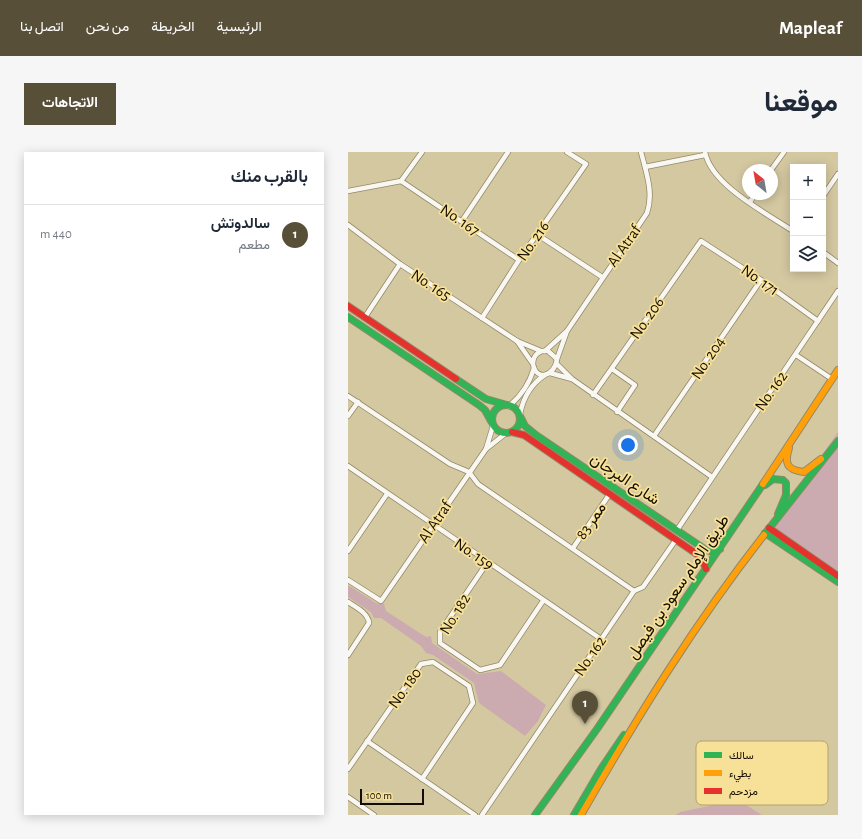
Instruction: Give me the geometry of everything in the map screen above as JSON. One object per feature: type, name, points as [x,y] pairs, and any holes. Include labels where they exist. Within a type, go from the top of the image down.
[{"type":"main road","name":"شارع البرجان","points":[[348,306],[486,399],[516,408],[525,426],[536,435],[706,550],[713,552],[720,549]]},
{"type":"main road","name":"شارع البرجان","points":[[348,317],[479,405],[485,410],[492,424],[500,433],[524,435],[675,541],[701,557],[706,569]]},
{"type":"main road","name":"طريق الإمام سعود بن فيصل","points":[[535,815],[597,730],[720,549],[800,425],[838,370]]},
{"type":"main road","points":[[492,424],[495,410],[508,405]]},
{"type":"main road","points":[[508,433],[519,426],[520,416]]},
{"type":"main road","points":[[800,425],[786,456],[786,461],[790,469],[804,472],[831,450]]},
{"type":"main road","points":[[581,815],[619,749],[678,657],[767,530],[838,441]]},
{"type":"main road","points":[[759,490],[773,479],[783,480],[786,483],[786,495],[776,519]]},
{"type":"main road","points":[[767,530],[838,576]]},
{"type":"main road","points":[[767,530],[838,582]]},
{"type":"main road","points":[[574,815],[614,748],[642,713]]},
{"type":"street","points":[[348,191],[401,181],[422,152]]},
{"type":"street","points":[[462,221],[508,152]]},
{"type":"street","name":"No. 216","points":[[482,318],[519,260],[538,235],[586,164],[567,152]]},
{"type":"street","name":"Al Atraf","points":[[543,351],[567,330],[647,213],[651,203],[650,192],[641,152]]},
{"type":"street","points":[[776,164],[784,152]]},
{"type":"street","points":[[645,167],[705,153],[713,172],[724,184],[790,229]]},
{"type":"street","points":[[826,192],[838,174]]},
{"type":"street","name":"No. 167","points":[[401,181],[519,260]]},
{"type":"street","name":"No. 165","points":[[348,225],[400,264],[517,341]]},
{"type":"street","points":[[538,235],[602,277]]},
{"type":"street","name":"No. 171","points":[[701,241],[761,280],[818,321]]},
{"type":"street","name":"No. 206","points":[[593,395],[701,241]]},
{"type":"street","points":[[826,254],[838,263]]},
{"type":"street","points":[[365,317],[400,264]]},
{"type":"street","name":"No. 204","points":[[654,436],[761,280]]},
{"type":"street","name":"No. 162","points":[[677,530],[796,356],[838,291]]},
{"type":"street","name":"Al Atraf","points":[[557,361],[567,330]]},
{"type":"street","points":[[517,341],[552,353],[572,379],[617,412],[712,477]]},
{"type":"street","points":[[517,341],[539,373],[572,379]]},
{"type":"street","points":[[508,405],[517,398],[531,378],[534,356],[543,351]]},
{"type":"street","points":[[796,356],[832,379]]},
{"type":"street","points":[[520,416],[522,402],[535,382],[554,370],[557,361]]},
{"type":"street","points":[[612,369],[635,385],[617,412]]},
{"type":"street","points":[[348,396],[450,464],[469,472],[478,484],[634,591]]},
{"type":"street","points":[[348,416],[358,402]]},
{"type":"street","points":[[486,449],[492,424]]},
{"type":"street","points":[[486,449],[508,433]]},
{"type":"street","name":"Al Atraf","points":[[348,580],[381,601],[486,449]]},
{"type":"street","name":"No. 159","points":[[348,466],[432,526],[601,639]]},
{"type":"street","points":[[348,551],[387,494]]},
{"type":"street","name":"ممر 83","points":[[573,548],[609,494]]},
{"type":"street","name":"No. 162","points":[[482,815],[634,591],[643,587],[675,541]]},
{"type":"street","name":"No. 182","points":[[487,563],[440,632],[440,644],[480,670],[500,665],[543,601]]},
{"type":"street","points":[[348,602],[363,612],[369,619],[369,623],[348,655]]},
{"type":"street","name":"No. 180","points":[[348,769],[421,664],[433,662],[469,686],[473,703],[422,779]]},
{"type":"street","points":[[367,741],[475,815]]},
{"type":"street","points":[[348,797],[374,815]]},
{"type":"shaded area","points":[[838,432],[838,572],[772,528]]},
{"type":"shaded area","points":[[348,585],[376,603],[384,604],[386,611],[426,637],[431,636],[432,643],[477,674],[501,671],[546,705],[538,721],[525,736],[479,703],[474,683],[433,655],[426,653],[421,646],[381,618],[374,618],[371,612],[348,597]]},
{"type":"shaded area","points":[[714,805],[746,805],[762,815],[676,815],[680,812]]},
{"type":"traffic: fast","points":[[348,317],[479,405],[485,410],[491,421]]},
{"type":"traffic: fast","points":[[456,379],[486,399],[507,405]]},
{"type":"traffic: fast","points":[[506,405],[512,406],[516,409],[519,413],[520,419],[519,425],[516,429],[512,432],[506,433],[500,432],[496,429],[493,425],[492,419],[493,413],[496,409],[500,406],[506,405]]},
{"type":"traffic: fast","points":[[521,418],[525,426],[536,435],[706,550],[713,552],[720,549]]},
{"type":"traffic: fast","points":[[764,535],[838,441]]},
{"type":"traffic: fast","points":[[765,485],[773,479],[783,480],[786,483],[786,495],[778,514]]},
{"type":"traffic: fast","points":[[535,815],[597,729],[763,484]]},
{"type":"traffic: fast","points":[[765,533],[838,582]]},
{"type":"traffic: fast","points":[[574,815],[601,769],[624,735]]},
{"type":"traffic: slow","points":[[763,484],[838,370]]},
{"type":"traffic: slow","points":[[789,448],[787,462],[790,468],[794,470],[804,472],[821,459]]},
{"type":"traffic: slow","points":[[581,815],[667,672],[714,602],[764,535]]},
{"type":"traffic: jam","points":[[348,306],[456,379]]},
{"type":"traffic: jam","points":[[512,432],[524,435],[701,557],[706,569]]},
{"type":"traffic: jam","points":[[769,528],[838,576]]},
{"type":"place","name":"سالدوتش","points":[[585,724]]}]
